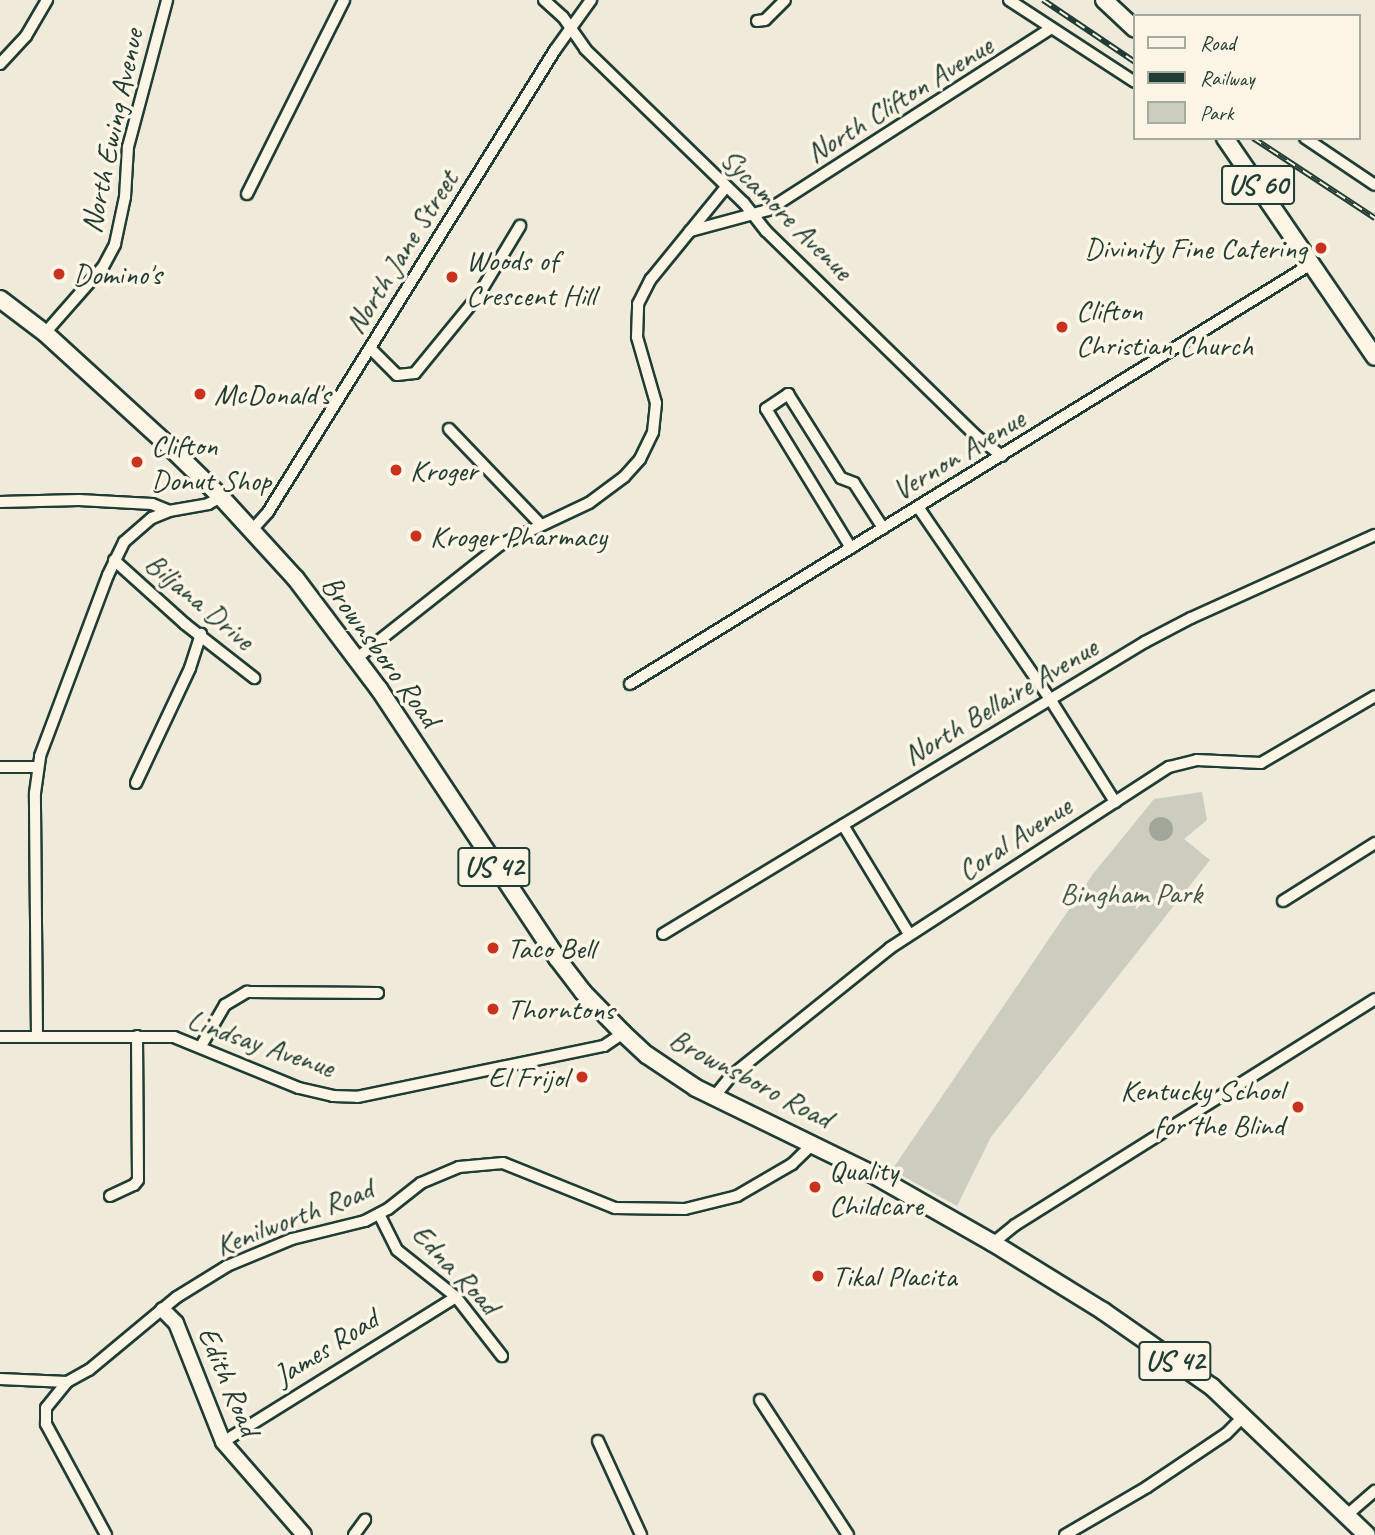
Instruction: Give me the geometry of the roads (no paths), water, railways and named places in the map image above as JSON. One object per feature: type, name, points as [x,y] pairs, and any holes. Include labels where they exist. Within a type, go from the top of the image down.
[{"type":"main road","points":[[1104,0],[1134,28]]},
{"type":"main road","name":"US 60","points":[[1226,140],[1375,357]]},
{"type":"main road","name":"Brownsboro Road","points":[[0,299],[45,333],[221,497],[296,579],[356,658],[557,958],[583,992],[623,1033],[675,1075],[714,1097],[813,1144],[993,1243],[1157,1348],[1212,1387],[1367,1535]]},
{"type":"street","points":[[0,64],[26,36],[47,0]]},
{"type":"street","name":"North Ewing Avenue","points":[[45,333],[103,267],[115,244],[125,197],[128,147],[167,0]]},
{"type":"street","points":[[247,194],[344,0]]},
{"type":"street","name":"Sycamore Avenue","points":[[544,0],[563,17],[585,49],[975,435],[1002,456]]},
{"type":"street","name":"North Jane Street","points":[[252,530],[268,512],[555,50],[591,0]]},
{"type":"street","points":[[757,20],[765,20],[785,0]]},
{"type":"street","points":[[1009,0],[1134,81]]},
{"type":"street","name":"North Clifton Avenue","points":[[690,231],[768,210],[1051,28]]},
{"type":"street","points":[[1308,140],[1375,185]]},
{"type":"street","points":[[356,658],[491,552],[540,524],[589,503],[609,490],[633,468],[646,449],[653,432],[656,403],[637,337],[635,315],[642,294],[651,279],[726,187]]},
{"type":"street","points":[[370,348],[397,375],[415,373],[478,296],[520,226]]},
{"type":"street","name":"Vernon Avenue","points":[[630,684],[1311,264]]},
{"type":"street","points":[[851,548],[766,409],[788,394],[841,478],[854,483],[883,528]]},
{"type":"street","points":[[449,429],[540,524]]},
{"type":"street","points":[[37,1036],[37,767],[114,560],[134,531],[152,518],[169,511],[198,507],[221,497]]},
{"type":"street","points":[[0,502],[79,500],[152,504],[169,511]]},
{"type":"street","points":[[918,507],[1051,699],[1115,802]]},
{"type":"street","name":"North Bellaire Avenue","points":[[663,934],[1051,699],[1191,618],[1375,535]]},
{"type":"street","name":"Biljana Drive","points":[[114,560],[254,678]]},
{"type":"street","points":[[136,783],[190,668],[201,634]]},
{"type":"street","name":"Coral Avenue","points":[[714,1097],[731,1076],[909,934],[1018,867],[1177,763],[1197,760],[1259,768],[1375,696]]},
{"type":"street","points":[[0,767],[37,767]]},
{"type":"street","points":[[843,825],[909,934]]},
{"type":"street","points":[[1283,901],[1375,843]]},
{"type":"street","points":[[201,1046],[225,1005],[247,992],[378,993]]},
{"type":"street","points":[[993,1243],[1032,1214],[1375,999]]},
{"type":"street","name":"Lindsay Avenue","points":[[0,1037],[174,1037],[201,1046],[261,1075],[299,1088],[332,1096],[357,1097],[604,1046],[623,1033]]},
{"type":"street","points":[[110,1196],[138,1180],[137,1036]]},
{"type":"street","name":"Kenilworth Road","points":[[67,1381],[89,1370],[189,1289],[259,1251],[292,1239],[365,1221],[421,1183],[440,1174],[488,1162],[512,1165],[615,1208],[685,1209],[737,1196],[792,1164],[813,1144]]},
{"type":"street","name":"Edna Road","points":[[379,1214],[397,1250],[456,1297],[502,1356]]},
{"type":"street","name":"James Road","points":[[223,1442],[456,1297]]},
{"type":"street","name":"Edith Road","points":[[163,1310],[176,1323],[223,1442],[304,1535]]},
{"type":"street","points":[[0,1379],[67,1381]]},
{"type":"street","points":[[67,1381],[50,1400],[45,1416],[46,1424],[106,1535]]},
{"type":"street","points":[[760,1400],[848,1535]]},
{"type":"street","points":[[1065,1535],[1226,1434],[1244,1416]]},
{"type":"street","points":[[598,1441],[641,1535]]},
{"type":"street","points":[[1347,1515],[1375,1491]]},
{"type":"street","points":[[354,1535],[365,1520]]},
{"type":"railway","points":[[1043,0],[1134,61]]},
{"type":"railway","points":[[1256,140],[1375,218]]},
{"type":"place","name":"Divinity Fine Catering","points":[[1321,248]]},
{"type":"place","name":"Domino's","points":[[59,274]]},
{"type":"place","name":"Woods of Crescent Hill","points":[[452,277]]},
{"type":"place","name":"Clifton Christian Church","points":[[1062,327]]},
{"type":"place","name":"McDonald's","points":[[200,394]]},
{"type":"place","name":"Clifton Donut Shop","points":[[137,462]]},
{"type":"place","name":"Kroger","points":[[396,470]]},
{"type":"place","name":"Kroger Pharmacy","points":[[416,536]]},
{"type":"place","name":"Taco Bell","points":[[493,948]]},
{"type":"place","name":"Thorntons","points":[[493,1009]]},
{"type":"place","name":"El Frijol","points":[[582,1077]]},
{"type":"place","name":"Kentucky School for the Blind","points":[[1298,1107]]},
{"type":"place","name":"Quality Childcare","points":[[815,1187]]},
{"type":"place","name":"Tikal Placita","points":[[818,1276]]},
{"type":"park label","name":"Bingham Park","points":[[1131,893]]}]
